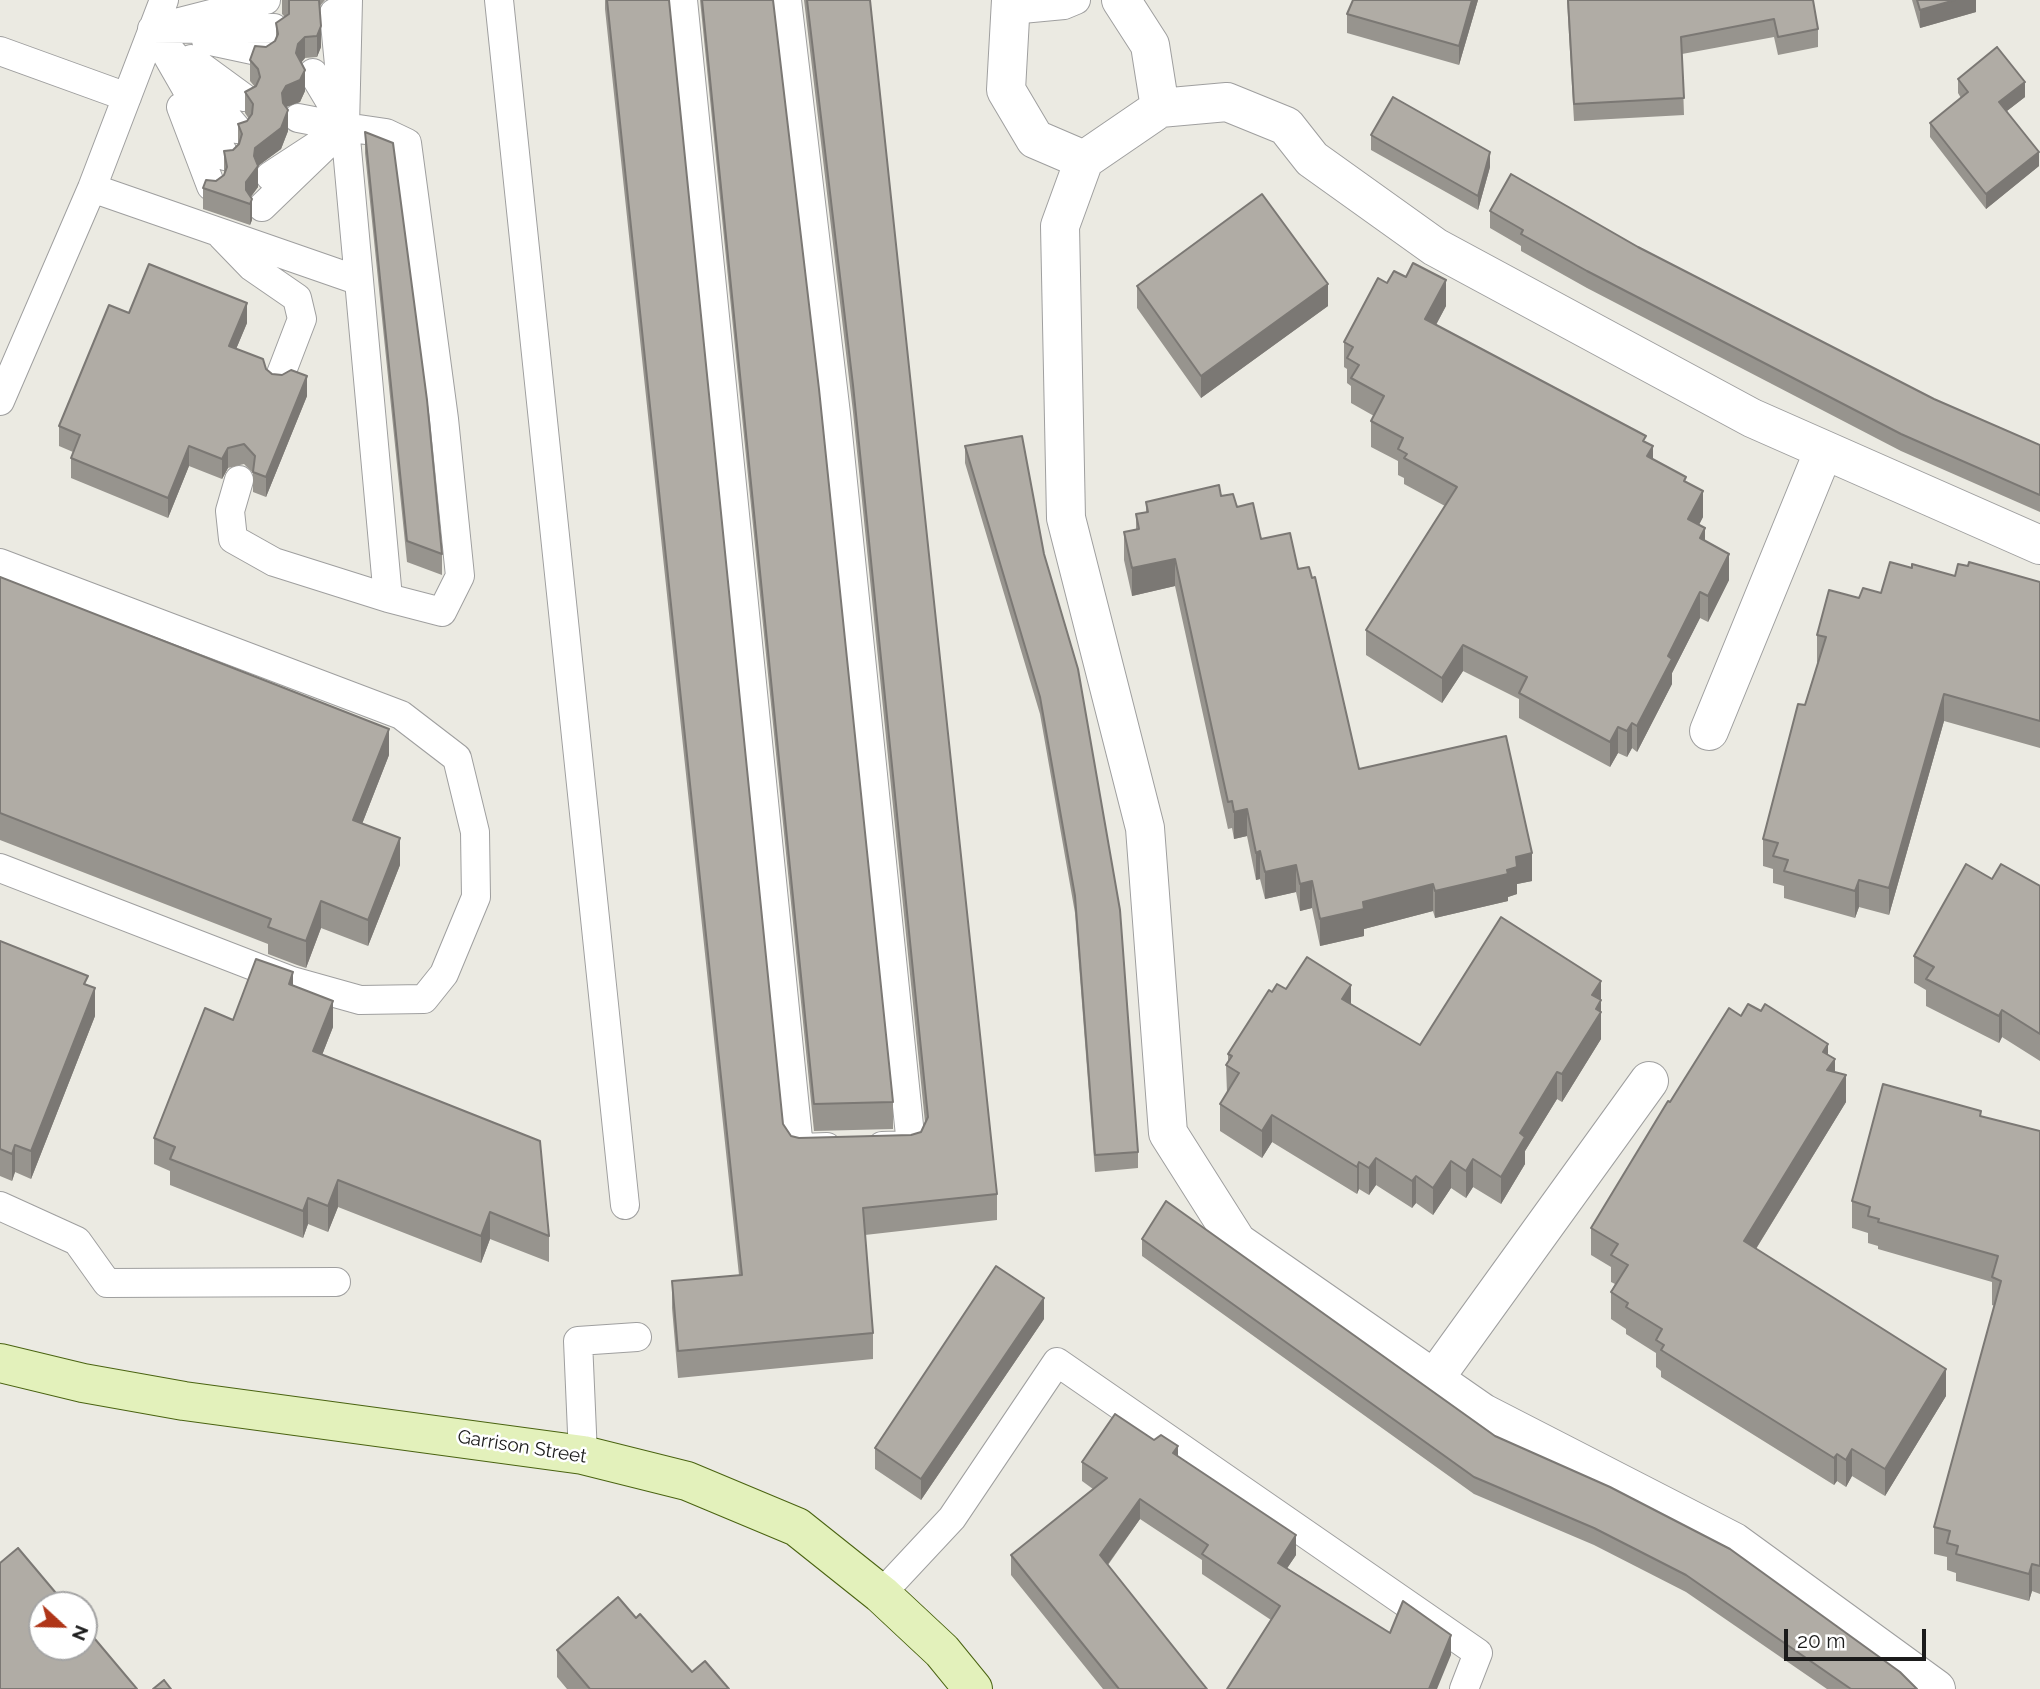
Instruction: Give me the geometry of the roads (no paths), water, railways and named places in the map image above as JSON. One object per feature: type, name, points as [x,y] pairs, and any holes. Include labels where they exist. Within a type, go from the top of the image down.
[{"type":"street","points":[[1121,0],[1150,45],[1160,108]]},
{"type":"street","points":[[1011,5],[1006,90],[1035,139],[1084,160]]},
{"type":"street","points":[[1936,1689],[1734,1542],[1483,1413],[1237,1242],[1168,1133],[1145,828],[1066,518],[1060,226],[1084,160],[1160,108],[1227,102],[1286,126],[1312,159],[1435,247],[1752,418],[2040,545]]},
{"type":"street","points":[[1709,731],[1824,450]]},
{"type":"street","points":[[1434,1379],[1649,1081]]},
{"type":"street","name":"Garrison Street","points":[[0,1363],[83,1383],[184,1401],[583,1455],[687,1481],[797,1527],[881,1594],[942,1651],[973,1689]]},
{"type":"lane","points":[[0,401],[92,188],[164,0]]},
{"type":"lane","points":[[152,30],[213,0]]},
{"type":"lane","points":[[152,30],[266,0]]},
{"type":"lane","points":[[499,0],[625,1205]]},
{"type":"lane","points":[[683,0],[799,1148],[911,1145],[836,414],[787,0]]},
{"type":"lane","points":[[1011,5],[1064,5],[1076,0]]},
{"type":"lane","points":[[341,6],[345,127],[357,280],[388,598]]},
{"type":"lane","points":[[152,30],[268,40]]},
{"type":"lane","points":[[152,30],[243,97]]},
{"type":"lane","points":[[152,30],[237,129]]},
{"type":"lane","points":[[152,30],[225,156]]},
{"type":"lane","points":[[152,30],[211,186]]},
{"type":"lane","points":[[0,51],[127,97]]},
{"type":"lane","points":[[316,60],[345,127]]},
{"type":"lane","points":[[239,480],[230,510],[233,539],[274,562],[442,612],[460,576],[444,419],[407,143],[386,133],[298,118]]},
{"type":"lane","points":[[280,147],[345,127]]},
{"type":"lane","points":[[270,176],[345,127]]},
{"type":"lane","points":[[262,207],[345,127]]},
{"type":"lane","points":[[92,188],[357,280]]},
{"type":"lane","points":[[218,231],[252,267],[297,298],[302,319],[279,379]]},
{"type":"lane","points":[[0,563],[401,715],[457,758],[475,832],[476,897],[444,974],[424,999],[360,1000],[292,981],[0,868]]},
{"type":"lane","points":[[0,1206],[78,1241],[107,1283],[336,1282]]},
{"type":"lane","points":[[583,1455],[579,1341],[637,1337]]},
{"type":"lane","points":[[881,1594],[952,1518],[1057,1362],[1478,1653],[1464,1689]]}]
